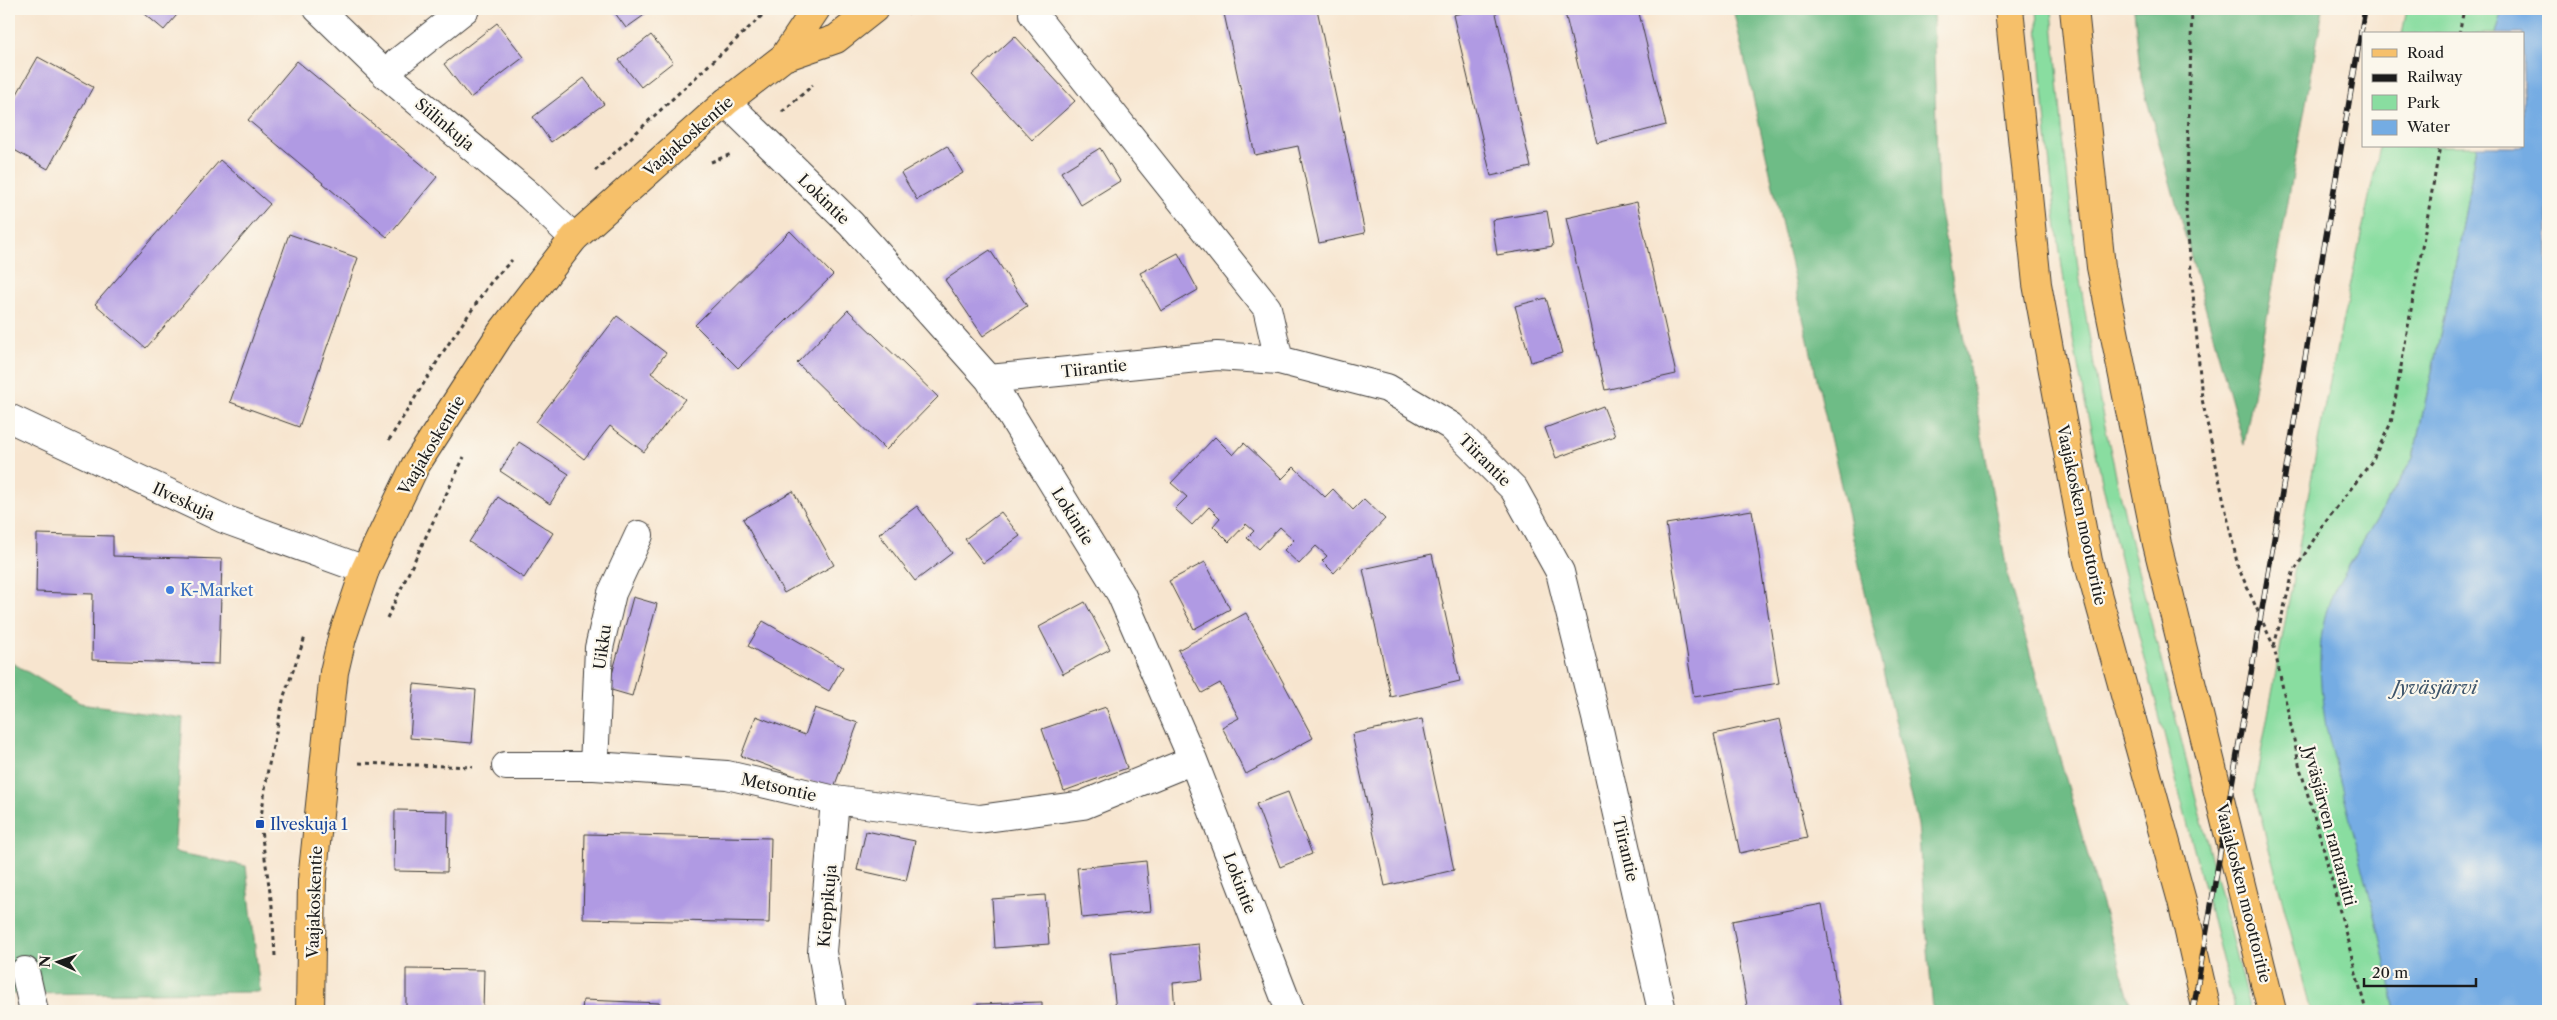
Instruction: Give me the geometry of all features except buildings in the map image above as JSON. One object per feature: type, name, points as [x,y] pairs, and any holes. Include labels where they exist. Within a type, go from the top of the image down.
[{"type":"main road","name":"Vaajakoskentie","points":[[310,1011],[312,881],[334,672],[342,638],[365,570],[415,466],[501,334],[574,238],[726,102],[784,57],[816,9]]},
{"type":"main road","name":"Vaajakoskentie","points":[[784,57],[836,39],[874,9]]},
{"type":"main road","name":"Vaajakosken moottoritie","points":[[2009,9],[2038,284],[2088,561],[2182,901],[2207,1011]]},
{"type":"main road","name":"Vaajakosken moottoritie","points":[[2074,9],[2101,267],[2157,544],[2272,1011]]},
{"type":"street","name":"Siilinkuja","points":[[318,9],[384,73],[530,196],[574,238]]},
{"type":"street","points":[[384,73],[465,9]]},
{"type":"street","points":[[1033,14],[1267,308],[1279,360]]},
{"type":"street","name":"Lokintie","points":[[726,102],[850,224],[988,379],[1121,594],[1193,760],[1290,1011]]},
{"type":"street","name":"Tiirantie","points":[[988,379],[1217,356],[1279,360],[1387,388],[1451,426],[1514,489],[1560,572],[1600,734],[1662,1011]]},
{"type":"street","name":"Ilveskuja","points":[[9,418],[224,519],[365,570]]},
{"type":"street","name":"Uikku","points":[[594,766],[600,648],[612,593],[639,535]]},
{"type":"street","name":"Metsontie","points":[[506,766],[594,766],[727,775],[835,800],[979,819],[1084,805],[1193,760]]},
{"type":"street","name":"Kieppikuja","points":[[832,1011],[822,952],[835,800]]},
{"type":"street","points":[[24,971],[34,1011]]},
{"type":"path","points":[[907,14],[914,9]]},
{"type":"path","points":[[2192,9],[2186,211],[2202,399],[2238,567],[2274,647]]},
{"type":"path","points":[[2459,32],[2464,9]]},
{"type":"path","points":[[707,164],[734,152],[814,84]]},
{"type":"path","points":[[2274,647],[2292,573],[2321,528],[2372,461],[2391,423],[2440,148]]},
{"type":"path","points":[[384,622],[465,454]]},
{"type":"path","name":"Jyväsjärven rantaraitti","points":[[2274,647],[2300,768],[2322,843],[2366,1011]]},
{"type":"path","points":[[353,763],[454,768],[506,766]]},
{"type":"green space","points":[[1733,9],[1933,9],[1938,201],[2009,581],[2130,1002],[2128,1011],[1933,1011],[1918,825]]},
{"type":"green space","points":[[2037,9],[2052,9],[2063,138],[2078,268],[2101,408],[2132,546],[2250,1011],[2235,1011],[2139,637],[2087,412],[2061,262],[2049,161]]},
{"type":"green space","points":[[2134,9],[2323,9],[2244,445],[2141,79]]},
{"type":"green space","points":[[2407,9],[2503,9],[2497,32],[2402,32]]},
{"type":"green space","points":[[2380,148],[2477,148],[2458,253],[2413,458],[2352,560],[2432,1011],[2311,1011],[2254,791],[2325,404]]},
{"type":"green space","points":[[9,661],[80,703],[183,718],[174,852],[246,866],[260,992],[9,994]]},
{"type":"water","name":"Jyväsjärvi","points":[[2503,9],[2548,9],[2548,1011],[2396,1011],[2378,927],[2326,727],[2320,673],[2321,637],[2329,603],[2336,587],[2413,458],[2458,253],[2477,148],[2524,148],[2524,32],[2497,32]]},
{"type":"railway","points":[[2193,1011],[2365,9]]},
{"type":"place","name":"K-Market","points":[[170,590]]},
{"type":"place","name":"Ilveskuja 1","points":[[260,824]]}]
